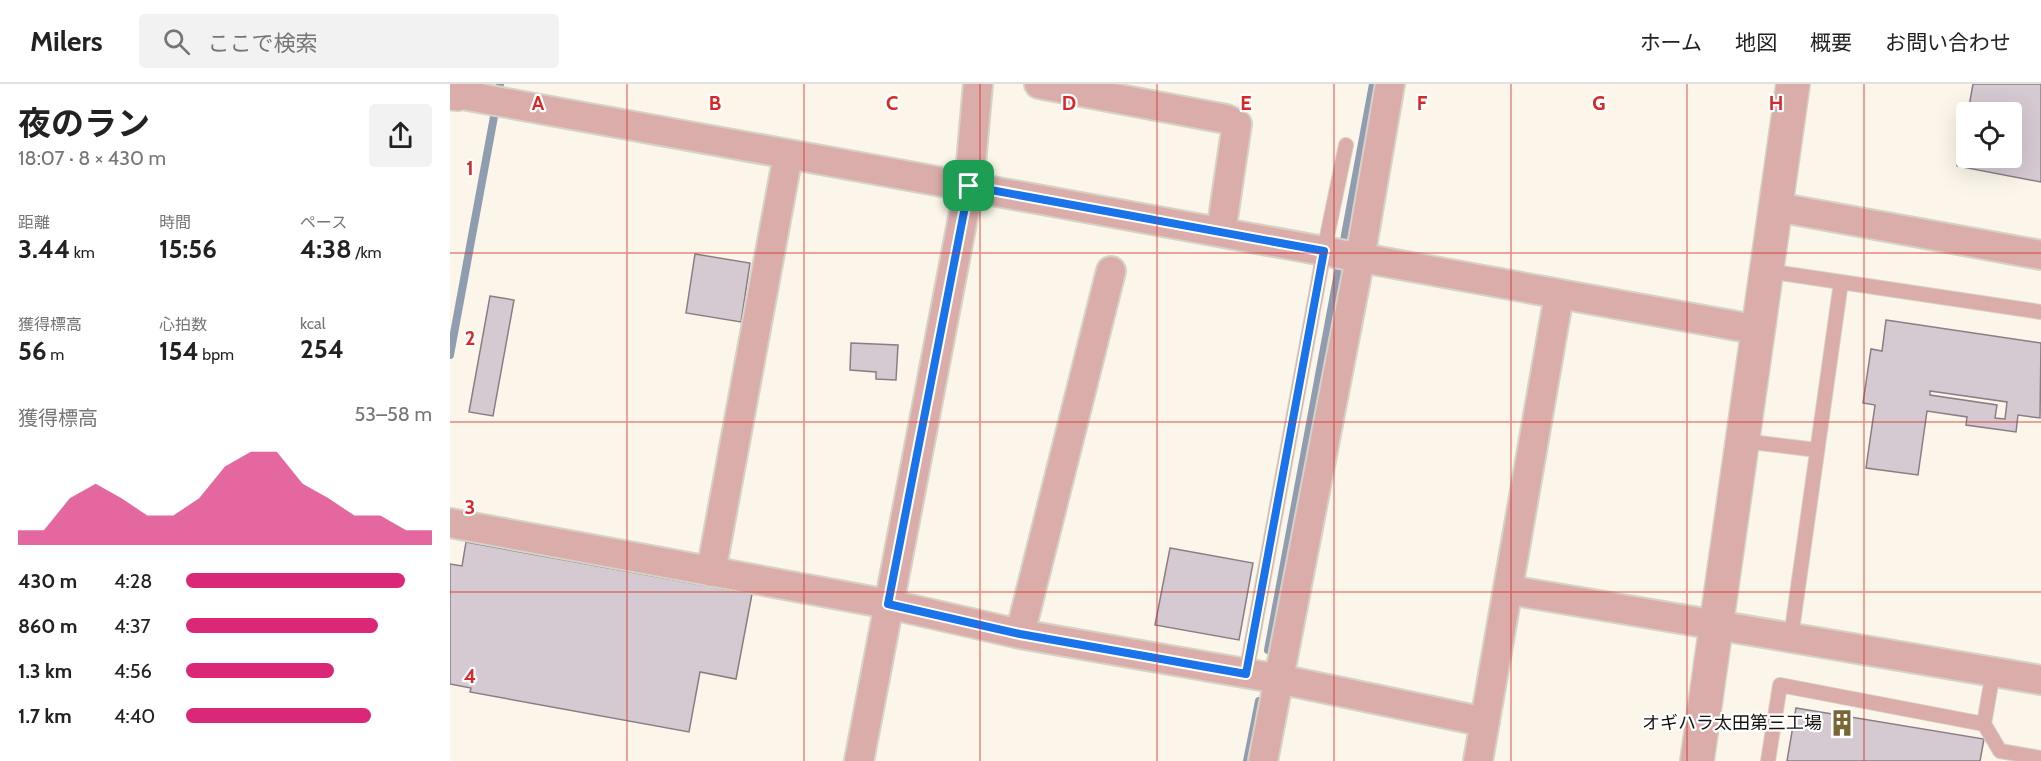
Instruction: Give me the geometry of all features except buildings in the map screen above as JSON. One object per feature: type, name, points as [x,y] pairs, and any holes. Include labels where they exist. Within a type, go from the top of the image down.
[{"type":"street","points":[[859,761],[969,186],[978,84]]},
{"type":"street","points":[[1039,84],[1226,119],[1237,124],[1221,232]]},
{"type":"street","points":[[1263,761],[1360,258],[1390,84]]},
{"type":"street","points":[[1697,761],[1794,84]]},
{"type":"street","points":[[454,94],[1759,330]]},
{"type":"street","points":[[711,572],[788,154]]},
{"type":"street","points":[[1776,207],[2041,255]]},
{"type":"street","points":[[1020,634],[1111,271]]},
{"type":"street","points":[[1478,761],[1559,295]]},
{"type":"street","points":[[450,523],[888,604],[1020,634],[1279,679],[1485,722]]},
{"type":"street","points":[[1509,590],[2041,680]]},
{"type":"lane","points":[[1246,674],[1324,251],[1346,145]]},
{"type":"lane","points":[[1767,271],[2041,312]]},
{"type":"lane","points":[[1791,637],[1841,282]]},
{"type":"lane","points":[[1743,441],[1817,450]]},
{"type":"lane","points":[[1993,672],[1984,724],[2000,751],[2041,758]]},
{"type":"lane","points":[[1768,761],[1780,685],[1984,724]]},
{"type":"waterway","points":[[450,355],[500,84]]},
{"type":"waterway","points":[[1268,650],[1373,84]]},
{"type":"waterway","points":[[1247,761],[1259,701]]},
{"type":"place","name":"オギハラ太田第三工場","points":[[1842,723]]},
{"type":"route","points":[[969,186],[1324,251],[1246,674],[1020,634],[888,604],[969,186]]}]
